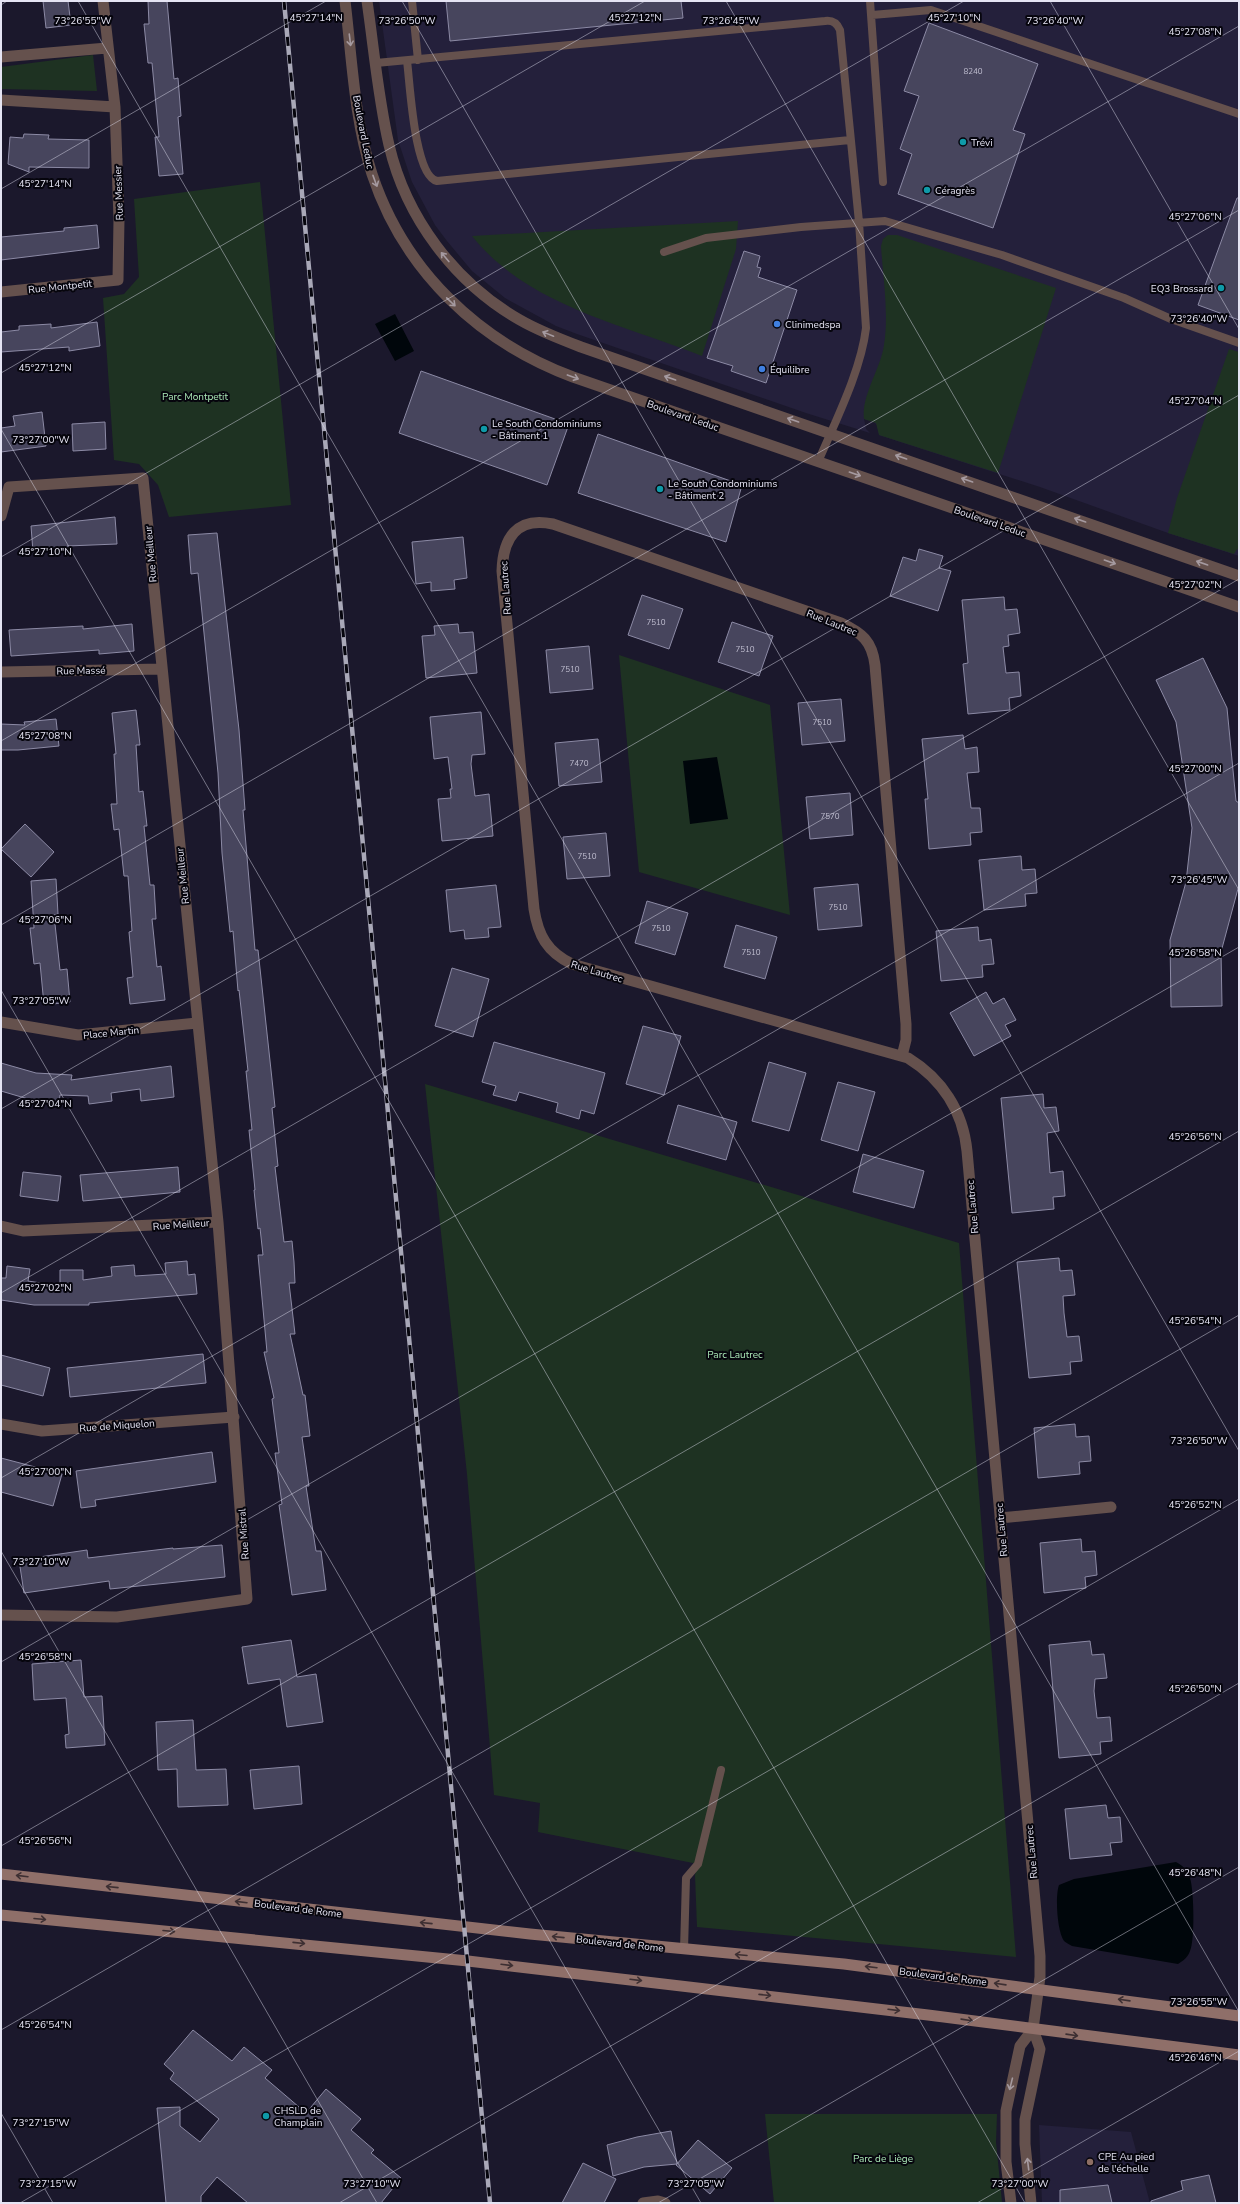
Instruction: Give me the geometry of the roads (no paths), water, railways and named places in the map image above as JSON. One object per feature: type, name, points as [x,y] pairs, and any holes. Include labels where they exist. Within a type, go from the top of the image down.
[{"type":"main road","name":"Boulevard de Rome","points":[[1,1874],[282,1907],[684,1950],[844,1964],[1239,2016]]},
{"type":"main road","points":[[1,1915],[461,1960],[827,2002],[1239,2055]]},
{"type":"street","name":"Rue Messier","points":[[102,1],[114,107],[120,220],[118,280]]},
{"type":"street","name":"Boulevard Leduc","points":[[345,1],[360,122],[372,173],[385,207],[399,234],[426,274],[448,299],[492,336],[542,364],[818,462],[1239,607]]},
{"type":"street","points":[[368,1],[389,146],[408,200],[438,248],[459,272],[483,294],[519,320],[544,332],[1239,576]]},
{"type":"street","points":[[1,58],[107,48]]},
{"type":"street","points":[[1,100],[114,107]]},
{"type":"street","name":"Rue Montpetit","points":[[1,292],[118,280]]},
{"type":"street","name":"Rue Meilleur","points":[[1,516],[9,486],[142,478],[218,1222],[23,1231],[1,1226]]},
{"type":"street","name":"Rue Lautrec","points":[[902,1056],[906,1040],[906,1024],[875,665],[872,648],[867,639],[859,632],[841,623],[552,524],[539,522],[521,527],[506,543],[502,571],[534,909],[538,930],[544,943],[555,954],[572,964],[902,1056],[924,1070],[948,1095],[960,1117],[965,1133],[1040,1956],[1033,2029],[1040,2049],[1027,2108],[1024,2132],[1031,2203]]},
{"type":"street","name":"Rue Massé","points":[[1,672],[161,669]]},
{"type":"street","name":"Place Martin","points":[[1,1022],[78,1035],[197,1023]]},
{"type":"street","name":"Rue Mistral","points":[[1,1615],[118,1617],[247,1599],[218,1222]]},
{"type":"street","name":"Rue de Miquelon","points":[[1,1424],[42,1431],[234,1417]]},
{"type":"street","points":[[1000,1518],[1111,1507]]},
{"type":"street","points":[[1011,2203],[1006,2162],[1006,2111],[1020,2046],[1033,2029]]},
{"type":"street","points":[[643,2203],[658,2201],[665,2203]]},
{"type":"lane","points":[[412,1],[418,60]]},
{"type":"lane","points":[[870,1],[883,182]]},
{"type":"lane","points":[[931,10],[934,1]]},
{"type":"lane","points":[[872,15],[931,10],[1239,114]]},
{"type":"lane","points":[[376,63],[832,21],[837,24],[840,30],[859,222],[866,318],[865,336],[840,412],[818,462]]},
{"type":"lane","points":[[407,61],[417,140],[429,176],[437,181],[850,140]]},
{"type":"lane","points":[[664,252],[706,238],[859,222],[885,221],[1002,255],[1124,298],[1171,319],[1239,343]]},
{"type":"lane","points":[[684,1950],[686,1878],[698,1864],[721,1770]]},
{"type":"railway","points":[[284,1],[490,2203]]},
{"type":"place","name":"Trévi","points":[[963,142]]},
{"type":"place","name":"Céragrès","points":[[927,190]]},
{"type":"place","name":"EQ3 Brossard","points":[[1221,288]]},
{"type":"place","name":"Clinimedspa","points":[[777,324]]},
{"type":"place","name":"Équilibre","points":[[762,369]]},
{"type":"place","name":"Le South Condominiums - Bâtiment 1","points":[[484,429]]},
{"type":"place","name":"Le South Condominiums - Bâtiment 2","points":[[660,489]]},
{"type":"place","name":"CHSLD de Champlain","points":[[266,2116]]},
{"type":"place","name":"CPE Au pied de l'échelle","points":[[1090,2162]]},
{"type":"park label","name":"Parc Montpetit","points":[[195,396]]},
{"type":"park label","name":"Parc Lautrec","points":[[735,1354]]},
{"type":"park label","name":"Parc de Liège","points":[[883,2158]]}]
